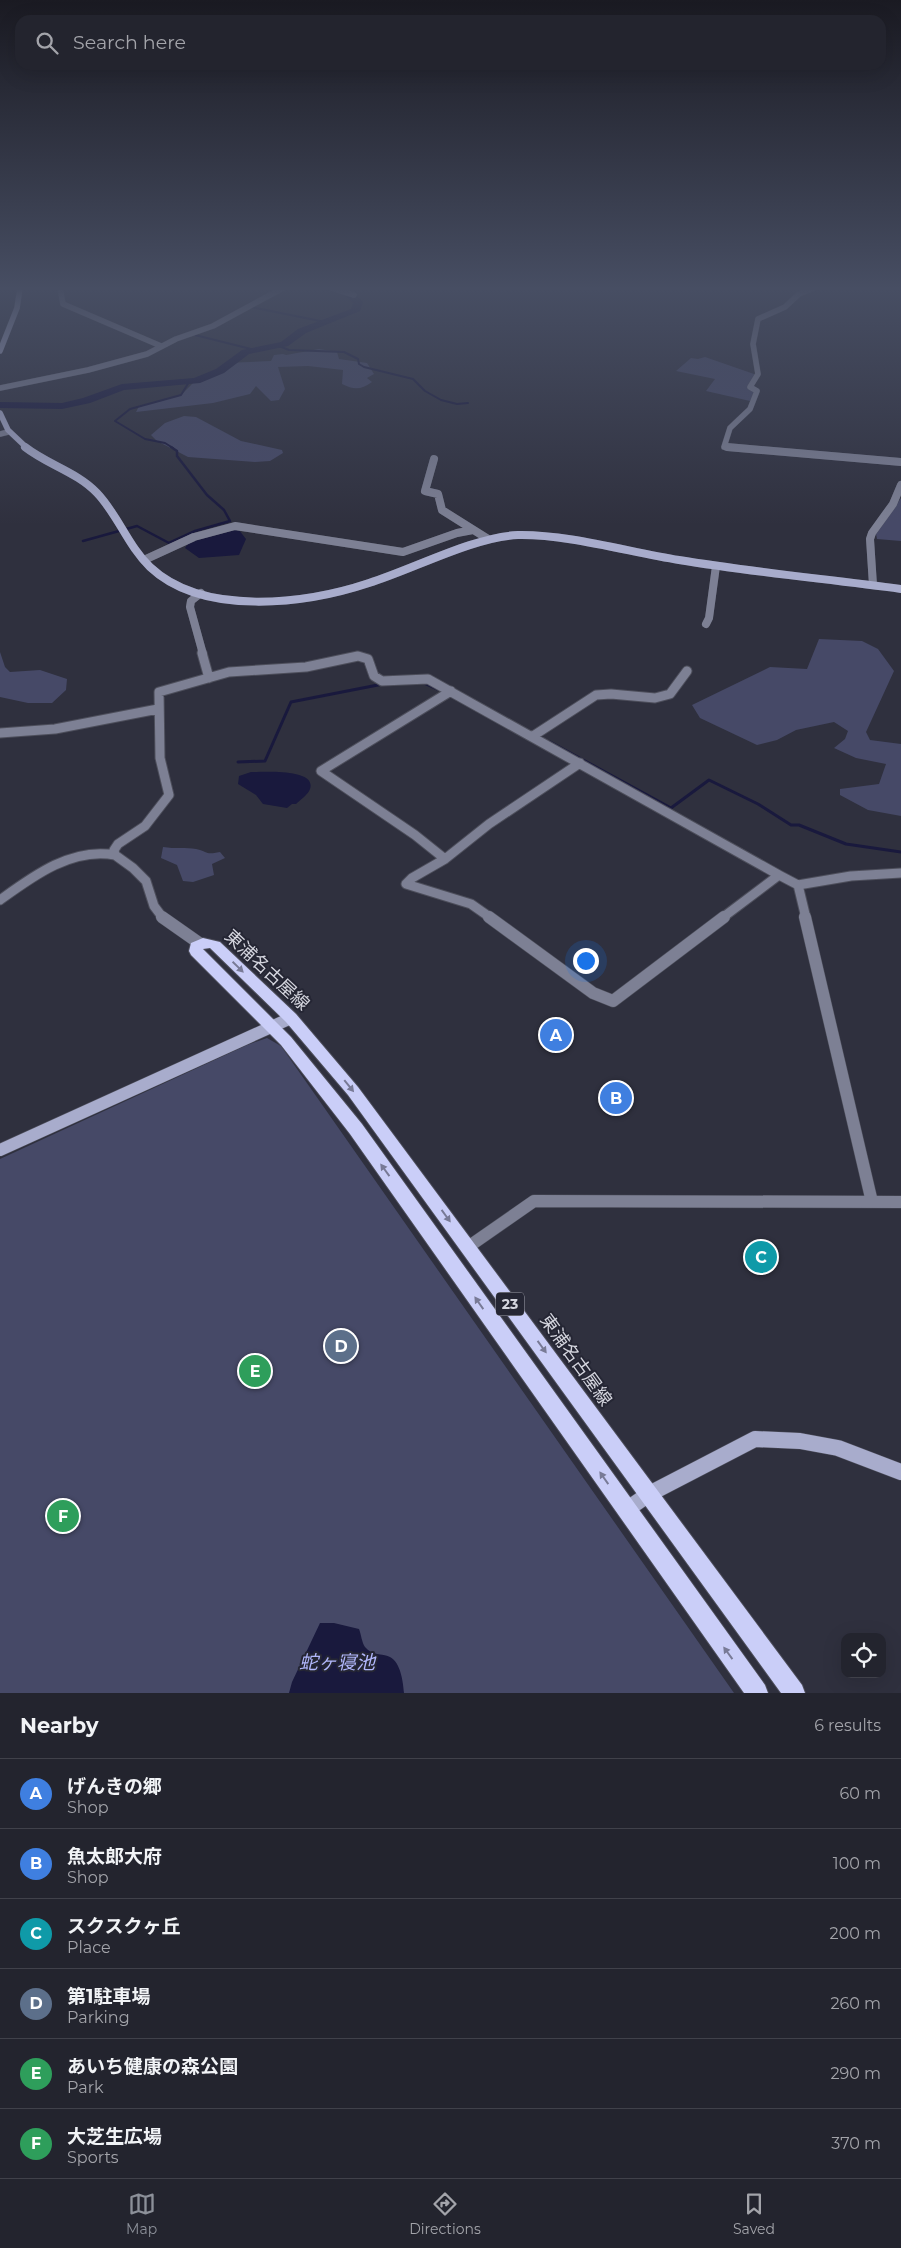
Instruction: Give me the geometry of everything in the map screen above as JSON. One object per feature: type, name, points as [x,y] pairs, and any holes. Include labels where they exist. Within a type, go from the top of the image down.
[{"type":"main road","name":"東浦名古屋線","points":[[756,1693],[356,1129],[286,1041],[196,951],[196,947],[199,944],[209,942],[215,944],[291,1018],[353,1090],[794,1693]]},
{"type":"street","points":[[0,388],[99,367]]},
{"type":"street","points":[[757,367],[758,374],[750,387],[757,391],[750,409],[730,428],[724,447],[901,462]]},
{"type":"street","points":[[0,413],[8,432],[26,449],[74,474],[95,491],[144,560],[164,578],[201,593],[247,601],[281,601],[324,597],[363,587],[488,539],[506,536],[537,536],[716,566],[901,589]]},
{"type":"street","points":[[0,434],[8,432]]},
{"type":"street","points":[[434,459],[425,491],[438,494],[442,510],[488,539]]},
{"type":"street","points":[[874,585],[870,539],[872,533],[893,504],[901,485]]},
{"type":"street","points":[[144,560],[194,537],[235,526],[403,552],[457,533],[473,530]]},
{"type":"street","points":[[706,624],[709,618],[716,566]]},
{"type":"street","points":[[201,593],[191,601],[190,607],[209,678]]},
{"type":"street","points":[[115,855],[114,850],[118,844],[146,826],[169,795],[160,758],[161,733],[158,694],[162,690],[229,672],[306,667],[364,657],[368,659],[374,676],[378,679],[382,681],[428,679],[451,690],[798,885],[851,876],[901,873]]},
{"type":"street","points":[[533,736],[596,695],[611,694],[655,698],[670,694],[687,670]]},
{"type":"street","points":[[445,858],[415,835],[321,771],[451,690]]},
{"type":"street","points":[[0,733],[55,729],[158,709]]},
{"type":"street","points":[[580,763],[489,824],[445,858],[412,878],[406,884],[471,904],[593,994],[613,1001],[779,875]]},
{"type":"street","points":[[0,900],[36,874],[98,851],[115,855],[133,868],[146,881],[154,906],[164,919],[183,930],[199,944]]},
{"type":"street","points":[[798,885],[872,1202]]},
{"type":"street","points":[[0,1150],[291,1018]]},
{"type":"street","points":[[468,1247],[534,1201],[901,1202]]},
{"type":"street","points":[[626,1510],[649,1494],[755,1438],[800,1441],[838,1448],[901,1472]]},
{"type":"shaded area","points":[[222,367],[278,367],[285,389],[279,400],[271,401],[256,386],[250,394],[213,403],[136,412],[139,406],[181,395],[193,383],[218,374]]},
{"type":"shaded area","points":[[317,367],[370,367],[374,374],[367,378],[372,382],[361,388],[342,384],[343,370]]},
{"type":"shaded area","points":[[681,367],[734,367],[754,374],[755,378],[747,387],[754,393],[750,401],[706,391],[715,379],[676,371]]},
{"type":"shaded area","points":[[184,416],[196,417],[241,441],[282,450],[283,453],[270,461],[255,462],[188,457],[157,441],[151,435],[165,423]]},
{"type":"shaded area","points":[[901,498],[901,541],[877,539],[876,534]]},
{"type":"shaded area","points":[[819,639],[862,641],[878,649],[894,671],[866,732],[870,740],[901,744],[901,816],[868,810],[840,795],[840,789],[879,784],[886,764],[856,758],[834,748],[845,739],[848,731],[834,722],[796,730],[777,740],[757,745],[700,718],[692,705],[770,667],[807,669]]},
{"type":"shaded area","points":[[0,652],[5,667],[10,672],[40,670],[67,679],[66,690],[52,703],[28,703],[0,697]]},
{"type":"shaded area","points":[[163,847],[192,848],[209,853],[220,852],[225,858],[212,864],[214,875],[193,882],[183,881],[177,865],[161,858]]},
{"type":"shaded area","points":[[267,1038],[281,1046],[734,1693],[0,1693],[0,1159],[247,1045]]},
{"type":"water","points":[[232,529],[239,530],[246,539],[239,555],[199,558],[185,548],[200,537]]},
{"type":"water","points":[[251,772],[298,774],[310,782],[310,789],[296,804],[292,804],[287,808],[263,804],[256,795],[238,784],[239,776]]},
{"type":"water","name":"蛇ヶ寝池","points":[[320,1623],[334,1623],[359,1629],[363,1643],[368,1650],[390,1657],[397,1664],[401,1673],[404,1693],[289,1693],[292,1682]]},
{"type":"waterway","points":[[0,405],[62,406],[86,401],[122,387],[196,381],[225,367]]},
{"type":"waterway","points":[[364,367],[413,379],[425,391],[441,400],[457,404],[468,403]]},
{"type":"waterway","points":[[173,448],[165,443],[145,439],[115,421],[130,409],[181,395],[189,382]]},
{"type":"waterway","points":[[83,541],[137,526],[169,543],[195,531],[230,521],[224,510],[207,495],[177,456],[177,451],[171,447]]},
{"type":"waterway","points":[[424,683],[437,689]]},
{"type":"waterway","points":[[238,762],[265,761],[291,702],[383,684]]},
{"type":"waterway","points":[[546,742],[550,742],[671,808],[709,780],[758,804],[791,825],[799,825],[846,844],[901,852]]},
{"type":"place","name":"げんきの郷","points":[[556,1035]]},
{"type":"place","name":"魚太郎大府","points":[[616,1098]]},
{"type":"place","name":"スクスクヶ丘","points":[[761,1257]]},
{"type":"place","name":"第1駐車場","points":[[341,1346]]},
{"type":"place","name":"あいち健康の森公園","points":[[255,1371]]},
{"type":"place","name":"大芝生広場","points":[[63,1516]]}]
